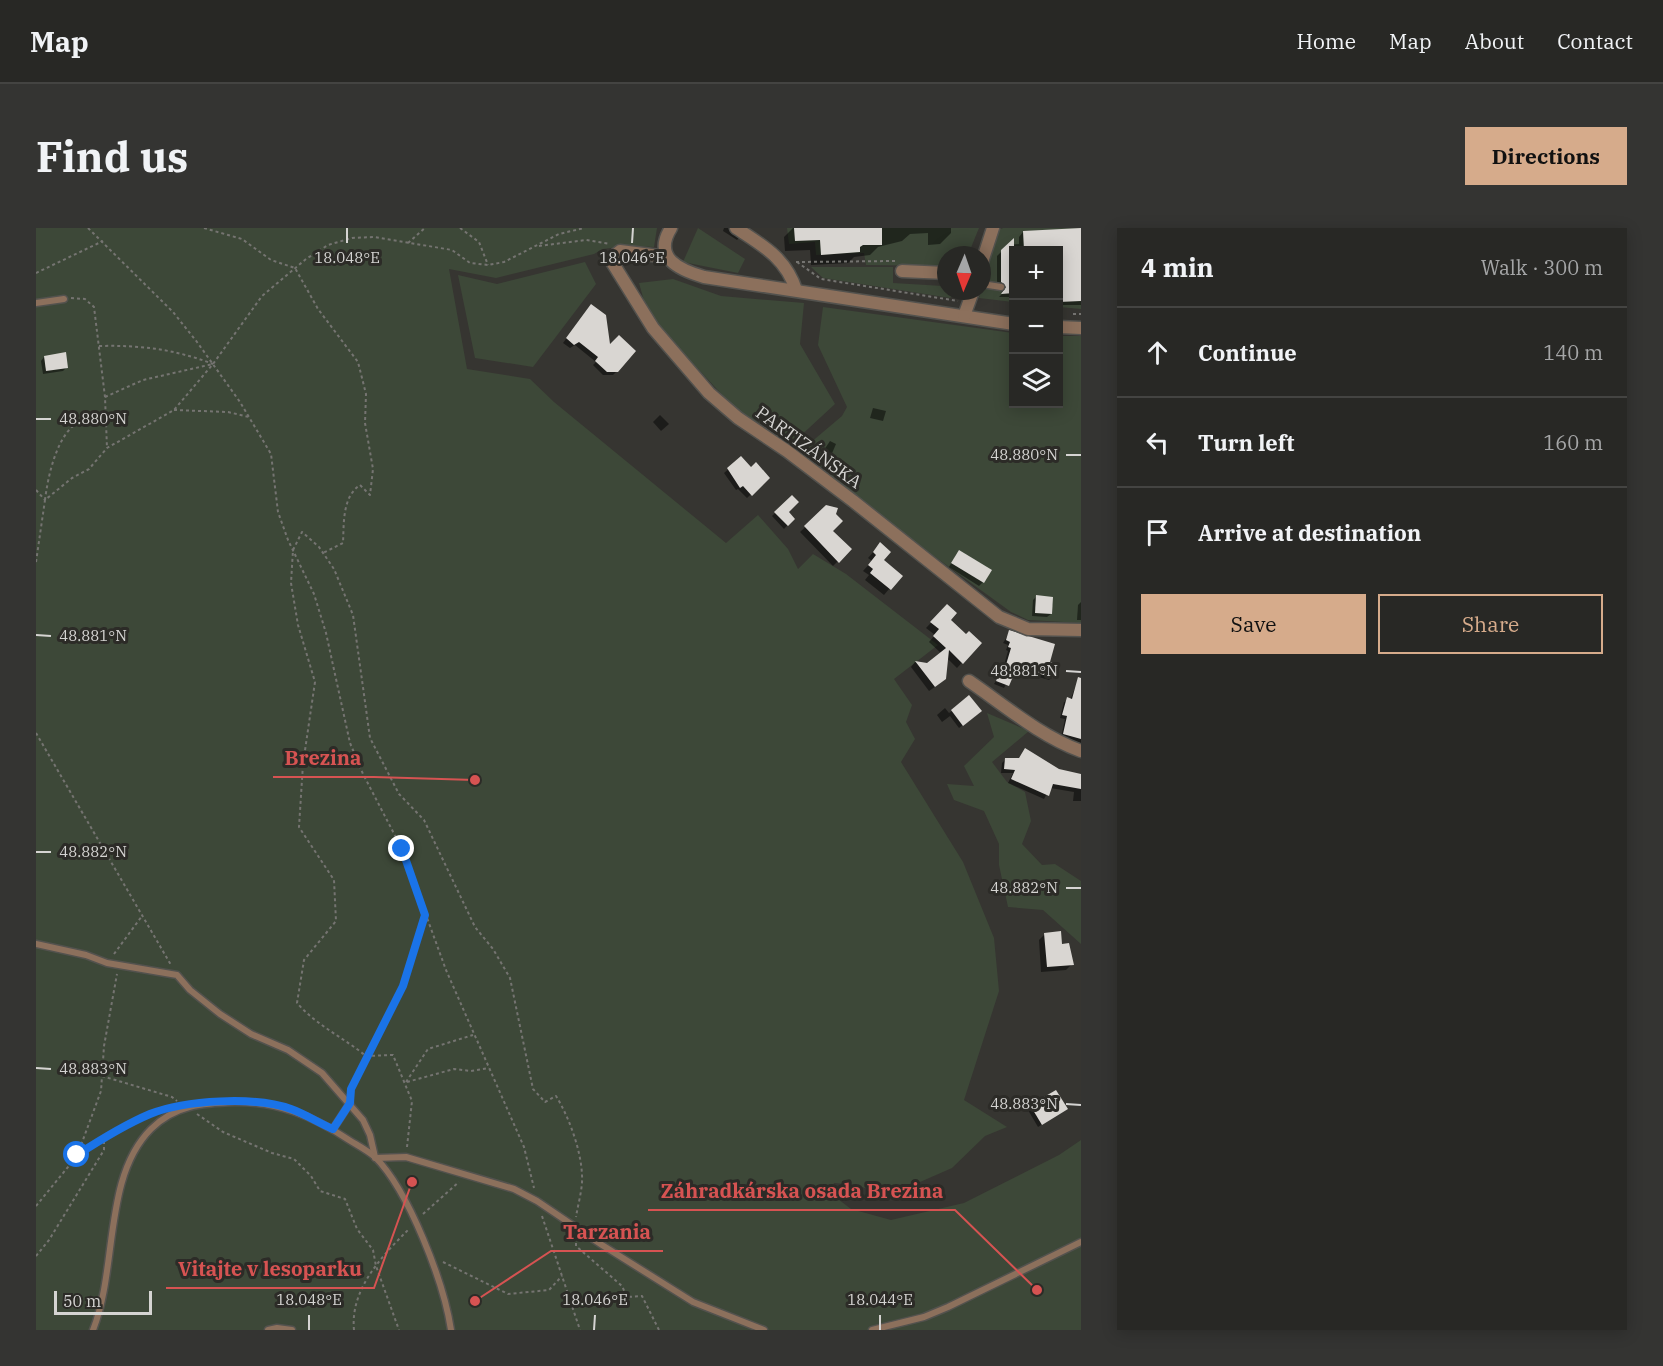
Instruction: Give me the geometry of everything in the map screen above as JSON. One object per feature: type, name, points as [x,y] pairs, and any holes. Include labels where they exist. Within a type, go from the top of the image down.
[{"type":"street","points":[[671,228],[665,246],[668,257],[683,271],[704,277],[1009,323]]},
{"type":"street","points":[[987,246],[993,228]]},
{"type":"street","points":[[739,229],[775,254],[791,274],[796,290]]},
{"type":"street","points":[[620,251],[668,257]]},
{"type":"street","name":"PARTIZÁNSKA","points":[[620,251],[614,256],[614,267],[653,328],[709,393],[738,418],[795,457],[999,617],[1028,629],[1081,630]]},
{"type":"street","points":[[902,271],[937,273]]},
{"type":"street","points":[[964,316],[970,300]]},
{"type":"street","points":[[1063,327],[1081,328]]},
{"type":"street","points":[[969,681],[1042,731],[1081,751]]},
{"type":"lane","points":[[991,285],[1001,286]]},
{"type":"lane","points":[[36,303],[64,299]]},
{"type":"lane","points":[[36,944],[86,955],[107,963],[177,975],[190,990],[220,1014],[251,1034],[288,1050],[322,1073],[350,1103],[370,1135],[375,1158]]},
{"type":"lane","points":[[93,1330],[110,1255],[125,1167],[135,1148],[152,1128],[184,1106],[252,1102],[290,1108],[333,1129],[375,1158],[399,1192],[430,1256],[451,1330]]},
{"type":"lane","points":[[333,1129],[350,1103]]},
{"type":"lane","points":[[375,1158],[406,1157],[514,1189],[537,1201],[693,1302],[764,1330]]},
{"type":"lane","points":[[873,1330],[924,1317],[948,1307],[1081,1242]]},
{"type":"lane","points":[[268,1330],[277,1328],[292,1330]]},
{"type":"path","points":[[88,228],[173,312],[213,364],[271,454],[278,512],[292,550],[314,594],[326,633],[351,743],[363,774],[402,849],[425,915],[474,1035],[524,1147],[537,1201],[580,1330]]},
{"type":"path","points":[[204,228],[242,239],[271,260],[295,268],[318,309],[358,362],[366,394],[365,423],[373,469],[370,495],[360,485],[355,488],[345,508],[343,543],[323,553]]},
{"type":"path","points":[[408,243],[425,228]]},
{"type":"path","points":[[460,228],[479,242],[488,265]]},
{"type":"path","points":[[45,500],[72,478],[89,470],[107,448],[174,410],[213,364],[243,320],[285,275],[328,245],[352,238],[375,237],[452,250],[470,263],[488,265],[504,262],[559,234],[584,228]]},
{"type":"path","points":[[536,246],[586,240],[617,245],[620,251]]},
{"type":"path","points":[[36,273],[103,241]]},
{"type":"path","points":[[788,256],[820,279],[937,293]]},
{"type":"path","points":[[796,262],[895,261],[902,271]]},
{"type":"path","points":[[64,299],[85,299],[94,307],[105,397],[107,448]]},
{"type":"path","points":[[99,346],[137,345],[169,350],[213,364]]},
{"type":"path","points":[[105,397],[143,380],[213,364]]},
{"type":"path","points":[[174,410],[228,412],[249,417]]},
{"type":"path","points":[[36,562],[54,455],[73,426],[81,420],[105,413]]},
{"type":"path","points":[[36,490],[45,500]]},
{"type":"path","points":[[406,1157],[412,1101],[393,1055],[366,1056],[307,1015],[297,1003],[304,960],[336,921],[334,880],[299,828],[303,764],[315,682],[297,625],[291,583],[292,550],[302,532],[323,553],[334,569],[353,615],[370,738],[399,794],[424,820],[475,927],[493,949],[510,978],[533,1089],[545,1101],[556,1096],[561,1105],[578,1153],[583,1176],[575,1227],[576,1246],[622,1286],[627,1297],[642,1296],[659,1330]]},
{"type":"path","points":[[36,733],[177,975]]},
{"type":"path","points":[[350,1103],[351,1089],[403,986],[425,915]]},
{"type":"path","points":[[107,963],[142,916]]},
{"type":"path","points":[[36,1206],[77,1155],[101,1091],[104,1047],[119,965]]},
{"type":"path","points":[[406,1082],[428,1049],[474,1035]]},
{"type":"path","points":[[406,1082],[454,1069],[471,1071],[489,1068]]},
{"type":"path","points":[[102,1076],[172,1097],[223,1132],[272,1154],[294,1159],[311,1176],[320,1191],[345,1199],[357,1229],[373,1250],[375,1266],[399,1330]]},
{"type":"path","points":[[77,1155],[104,1138],[157,1112]]},
{"type":"path","points":[[36,1256],[49,1240],[104,1150],[104,1138]]},
{"type":"path","points":[[354,1330],[354,1306],[375,1266],[448,1189],[470,1175]]},
{"type":"path","points":[[430,1256],[508,1294],[549,1290],[562,1276]]},
{"type":"green space","points":[[36,228],[657,228],[654,247],[627,246],[603,249],[594,254],[496,278],[449,269],[467,369],[530,379],[554,402],[726,543],[758,515],[788,549],[798,569],[813,554],[846,574],[938,645],[894,679],[912,705],[906,722],[915,739],[901,762],[963,862],[994,938],[999,991],[964,1100],[1007,1127],[985,1136],[952,1168],[888,1196],[856,1185],[834,1183],[830,1193],[851,1209],[891,1220],[964,1203],[1059,1155],[1081,1140],[1081,1330],[36,1330]]},
{"type":"green space","points":[[698,228],[745,259],[738,273],[683,262]]},
{"type":"green space","points":[[787,228],[979,228],[972,246],[937,246],[937,266],[866,265],[864,253],[816,255],[815,242],[789,244]]},
{"type":"green space","points":[[1003,228],[1081,228],[1081,309],[1063,307],[1063,246],[1009,246],[1009,302],[991,299],[991,255],[998,230]]},
{"type":"green space","points":[[585,262],[596,284],[533,367],[475,358],[458,275],[497,284]]},
{"type":"green space","points":[[811,267],[893,267],[893,283],[937,286],[937,296],[823,278]]},
{"type":"green space","points":[[673,279],[721,296],[804,303],[800,344],[835,404],[796,440],[739,413],[648,315],[639,283]]},
{"type":"green space","points":[[823,307],[1009,332],[1009,408],[1063,408],[1063,336],[1081,336],[1081,623],[1028,620],[1011,612],[909,538],[809,457],[803,449],[842,416],[847,407],[818,345]]},
{"type":"green space","points":[[987,713],[1029,731],[992,762],[1007,782],[1025,792],[1031,821],[1022,844],[1042,865],[1055,864],[1081,881],[1081,944],[1043,910],[1008,907],[999,865],[999,844],[984,811],[954,800],[947,784],[974,786],[964,766],[994,737]]},
{"type":"building","points":[[794,228],[882,228],[882,245],[863,245],[860,247],[860,252],[821,255],[820,240],[795,241]]},
{"type":"building","points":[[1081,228],[1081,301],[1063,302],[1063,246],[1024,246],[1023,231]]},
{"type":"building","points":[[1014,238],[1014,246],[1009,246],[1009,293],[1001,294],[1006,287],[1001,282],[1001,250]]},
{"type":"building","points":[[591,304],[606,315],[610,344],[619,335],[636,351],[618,372],[607,372],[595,361],[598,357],[579,342],[574,345],[566,338]]},
{"type":"building","points":[[66,352],[68,368],[46,371],[44,356]]},
{"type":"building","points":[[741,456],[751,467],[756,462],[770,478],[752,496],[743,486],[740,488],[727,468]]},
{"type":"building","points":[[792,495],[799,502],[789,512],[795,519],[788,526],[774,512]]},
{"type":"building","points":[[826,505],[838,508],[836,514],[843,521],[833,531],[852,549],[839,563],[804,526]]},
{"type":"building","points":[[880,542],[891,552],[884,560],[903,576],[891,590],[870,573],[873,569],[868,565],[876,555],[873,552]]},
{"type":"building","points":[[959,550],[992,570],[984,583],[951,563]]},
{"type":"building","points":[[1036,595],[1053,597],[1052,614],[1035,613]]},
{"type":"building","points":[[947,604],[957,613],[951,620],[966,634],[969,631],[982,643],[963,664],[949,650],[946,679],[935,687],[915,661],[927,663],[946,648],[933,636],[939,629],[930,622]]},
{"type":"building","points":[[1009,630],[1055,644],[1050,662],[1058,665],[1054,678],[1017,667],[1009,686],[996,681],[1002,667],[1005,668],[1011,648],[1008,647],[1010,642],[1006,640]]},
{"type":"building","points":[[1078,677],[1081,678],[1081,739],[1063,734],[1067,716],[1062,715],[1067,697],[1072,699]]},
{"type":"building","points":[[969,695],[982,711],[963,726],[951,710]]},
{"type":"building","points":[[1025,748],[1059,769],[1081,774],[1081,789],[1053,784],[1049,796],[1011,779],[1015,770],[1004,769],[1005,758],[1019,758]]},
{"type":"building","points":[[1061,931],[1062,944],[1069,943],[1074,965],[1047,967],[1044,933]]},
{"type":"building","points":[[1056,1090],[1068,1109],[1042,1125],[1030,1105]]},
{"type":"place","name":"Brezina","points":[[475,780]]},
{"type":"place","name":"Vitajte v lesoparku","points":[[412,1182]]},
{"type":"place","name":"Záhradkárska osada Brezina","points":[[1037,1290]]},
{"type":"place","name":"Tarzania","points":[[475,1301]]},
{"type":"route","points":[[77,1155],[149,1114],[165,1109],[209,1103],[252,1102],[290,1108],[333,1129],[350,1103],[351,1089],[403,986],[410,958],[421,932],[425,915],[402,849]]}]
